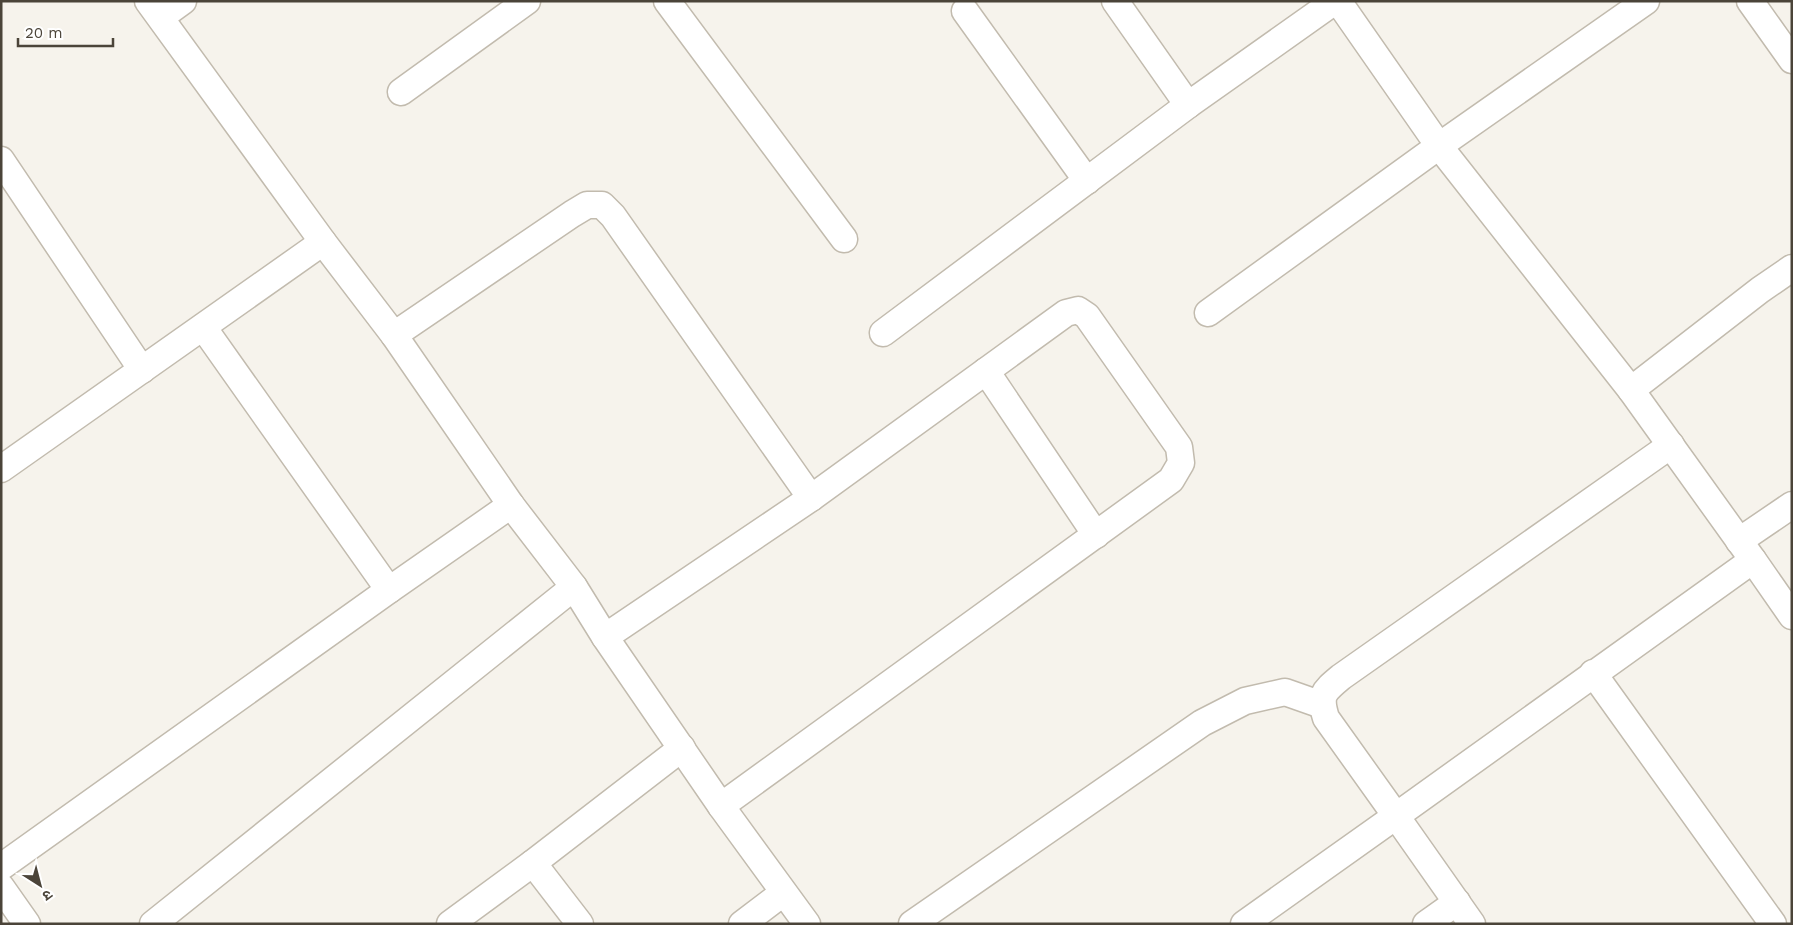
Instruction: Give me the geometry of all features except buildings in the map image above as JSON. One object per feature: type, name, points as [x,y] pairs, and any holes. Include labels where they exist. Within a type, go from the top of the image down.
[{"type":"street","points":[[183,1],[154,9],[323,242],[394,336],[511,505],[574,587],[605,636],[721,806],[807,924]]},
{"type":"street","points":[[401,92],[527,1]]},
{"type":"street","points":[[667,1],[844,240]]},
{"type":"street","points":[[1115,1],[1188,105]]},
{"type":"street","points":[[883,333],[1188,105],[1336,1],[1439,146],[1631,390],[1792,616]]},
{"type":"street","points":[[1208,313],[1439,146],[1646,1]]},
{"type":"street","points":[[1750,1],[1792,60]]},
{"type":"street","points":[[965,11],[1087,181]]},
{"type":"street","points":[[1,160],[142,370]]},
{"type":"street","points":[[394,336],[572,214],[587,205],[602,205],[613,216],[811,498]]},
{"type":"street","points":[[1,469],[323,242]]},
{"type":"street","points":[[1631,390],[1760,290],[1792,268]]},
{"type":"street","points":[[605,636],[811,498],[1066,313],[1078,310],[1087,316],[1179,447],[1181,462],[1171,480],[721,806]]},
{"type":"street","points":[[203,327],[389,590]]},
{"type":"street","points":[[986,371],[1096,535]]},
{"type":"street","points":[[1472,924],[1326,718],[1322,696],[1341,677],[1671,445]]},
{"type":"street","points":[[1,867],[511,505]]},
{"type":"street","points":[[1244,924],[1593,673],[1746,550],[1792,505]]},
{"type":"street","points":[[153,924],[574,587]]},
{"type":"street","points":[[1593,673],[1773,924]]},
{"type":"street","points":[[912,924],[1202,723],[1246,700],[1286,692],[1322,704]]},
{"type":"street","points":[[450,924],[533,863],[682,748]]},
{"type":"street","points":[[533,863],[580,924]]},
{"type":"street","points":[[1,887],[27,924]]},
{"type":"street","points":[[742,924],[784,893]]},
{"type":"street","points":[[1426,924],[1457,902]]}]
